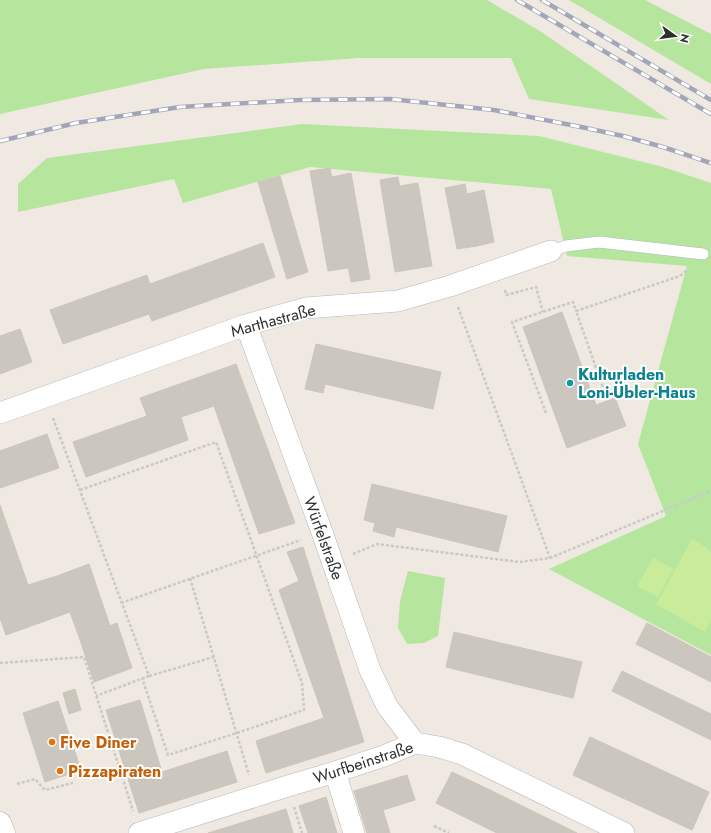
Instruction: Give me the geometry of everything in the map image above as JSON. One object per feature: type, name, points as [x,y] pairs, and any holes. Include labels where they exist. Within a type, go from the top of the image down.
[{"type":"main road","points":[[0,823],[4,833]]},
{"type":"street","name":"Marthastraße","points":[[0,413],[246,325],[306,308],[398,300],[450,286],[551,251]]},
{"type":"street","name":"Würfelstraße","points":[[246,325],[322,532],[370,670],[387,706],[415,743]]},
{"type":"street","name":"Wurfbeinstraße","points":[[139,833],[335,772],[384,756],[415,743],[439,747],[462,754],[624,833]]},
{"type":"street","points":[[335,772],[354,833]]},
{"type":"lane","points":[[551,251],[566,246],[599,242],[703,254]]},
{"type":"path","points":[[576,311],[680,276],[703,254]]},
{"type":"path","points":[[450,286],[550,558]]},
{"type":"path","points":[[506,295],[536,287],[544,312]]},
{"type":"path","points":[[546,413],[512,322],[573,302],[606,396]]},
{"type":"path","points":[[45,396],[149,676]]},
{"type":"path","points":[[80,490],[216,442],[302,683],[304,710],[237,734],[168,755],[142,678]]},
{"type":"path","points":[[332,562],[377,544],[519,562],[550,558],[711,491]]},
{"type":"path","points":[[121,602],[322,532]]},
{"type":"path","points":[[190,578],[250,777],[254,797]]},
{"type":"path","points":[[0,663],[84,657],[139,833]]},
{"type":"path","points":[[96,696],[142,678],[214,657]]},
{"type":"path","points":[[16,784],[35,778],[45,790],[74,783]]},
{"type":"path","points":[[434,826],[449,833]]},
{"type":"green space","points":[[0,0],[487,0],[540,31],[669,120],[529,99],[511,58],[359,58],[204,69],[0,114]]},
{"type":"green space","points":[[569,0],[645,0],[711,34],[711,84]]},
{"type":"green space","points":[[302,124],[539,136],[663,167],[711,183],[711,655],[549,569],[666,516],[638,444],[687,266],[567,256],[551,189],[310,167],[183,203],[174,179],[18,212],[18,184],[47,158]]},
{"type":"green space","points":[[692,539],[711,552],[711,622],[705,632],[656,604]]},
{"type":"green space","points":[[653,558],[674,569],[658,597],[637,586]]},
{"type":"green space","points":[[408,571],[445,578],[438,636],[424,643],[407,644],[398,628],[400,601]]},
{"type":"building","points":[[330,168],[348,268],[328,271],[310,171]]},
{"type":"building","points":[[351,173],[370,279],[351,282],[332,177]]},
{"type":"building","points":[[280,176],[308,272],[287,279],[258,182]]},
{"type":"building","points":[[398,177],[413,269],[395,272],[380,180]]},
{"type":"building","points":[[418,183],[432,266],[413,269],[400,186]]},
{"type":"building","points":[[465,184],[477,246],[457,249],[445,188]]},
{"type":"building","points":[[484,190],[494,242],[477,246],[467,194]]},
{"type":"building","points":[[263,243],[275,277],[152,321],[149,314],[63,344],[50,310],[147,275],[150,284]]},
{"type":"building","points":[[562,312],[596,405],[615,398],[626,426],[567,448],[523,327]]},
{"type":"building","points":[[20,329],[32,362],[0,374],[0,336]]},
{"type":"building","points":[[316,344],[441,372],[433,409],[325,384],[323,393],[305,389]]},
{"type":"building","points":[[236,364],[295,523],[259,534],[214,406],[181,417],[188,440],[86,477],[73,442],[147,416],[140,398]]},
{"type":"building","points":[[47,434],[59,468],[0,488],[0,451]]},
{"type":"building","points":[[372,484],[507,516],[498,552],[396,527],[394,537],[373,531],[375,523],[364,520]]},
{"type":"building","points":[[0,505],[28,585],[57,576],[70,612],[6,635],[0,618]]},
{"type":"building","points":[[303,547],[364,742],[266,773],[256,741],[324,718],[279,590],[299,581],[287,552]]},
{"type":"building","points":[[89,564],[110,626],[79,637],[57,576]]},
{"type":"building","points":[[117,623],[132,668],[94,682],[79,637]]},
{"type":"building","points":[[647,623],[711,657],[711,682],[636,644]]},
{"type":"building","points":[[454,632],[582,662],[573,698],[446,667]]},
{"type":"building","points":[[622,671],[711,714],[711,740],[612,691]]},
{"type":"building","points":[[75,689],[81,710],[69,714],[63,693]]},
{"type":"building","points":[[140,700],[162,772],[227,751],[237,782],[139,813],[106,710]]},
{"type":"building","points":[[58,701],[81,770],[45,782],[23,713]]},
{"type":"building","points":[[590,737],[709,792],[692,830],[573,775]]},
{"type":"building","points":[[452,772],[577,833],[497,833],[436,803]]},
{"type":"building","points":[[407,775],[415,800],[383,810],[390,833],[367,833],[354,791]]},
{"type":"building","points":[[326,797],[337,833],[308,833],[299,806]]},
{"type":"building","points":[[286,809],[293,833],[233,833],[231,826]]},
{"type":"building","points":[[231,826],[233,833],[208,833]]},
{"type":"railway","points":[[517,0],[711,114]]},
{"type":"railway","points":[[542,0],[711,100]]},
{"type":"railway","points":[[0,141],[76,123],[180,107],[300,100],[390,99],[494,110],[581,127],[623,136],[663,147],[711,163]]},
{"type":"place","name":"Kulturladen Loni-Übler-Haus","points":[[570,383]]},
{"type":"place","name":"Five Diner","points":[[52,742]]},
{"type":"place","name":"Pizzapiraten","points":[[60,771]]}]
